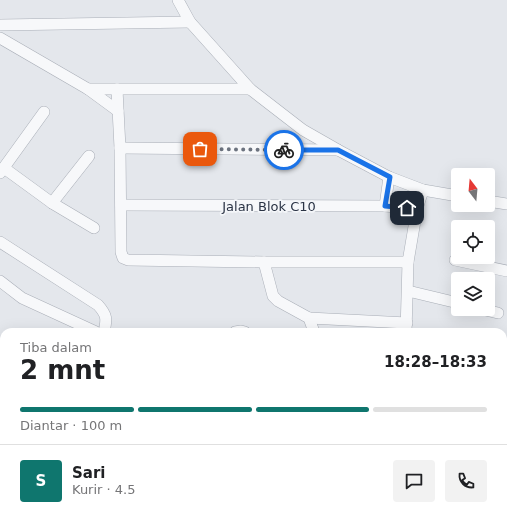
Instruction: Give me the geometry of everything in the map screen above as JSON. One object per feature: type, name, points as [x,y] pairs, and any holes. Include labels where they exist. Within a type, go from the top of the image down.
[{"type":"street","points":[[178,0],[190,22],[250,89],[303,130],[390,177],[423,190],[451,195]]},
{"type":"street","points":[[0,25],[190,22]]},
{"type":"street","points":[[12,44],[16,25]]},
{"type":"street","points":[[0,38],[88,89],[118,111]]},
{"type":"street","points":[[88,89],[250,89]]},
{"type":"street","points":[[117,89],[120,148],[121,252],[123,258],[128,260],[264,262],[408,262]]},
{"type":"street","points":[[44,112],[2,171],[94,228]]},
{"type":"street","points":[[296,150],[303,130]]},
{"type":"street","points":[[120,148],[338,150]]},
{"type":"street","points":[[52,203],[89,156]]},
{"type":"street","points":[[385,206],[390,177]]},
{"type":"street","points":[[264,262],[273,296],[278,301],[309,318],[406,328],[408,262],[417,209],[423,190]]},
{"type":"street","points":[[495,202],[507,204]]},
{"type":"street","name":"Jalan Blok C10","points":[[121,206],[385,206],[417,209]]},
{"type":"street","points":[[0,242],[98,305],[106,316],[105,328]]},
{"type":"street","points":[[474,264],[507,271]]},
{"type":"street","points":[[0,281],[22,298],[87,328]]},
{"type":"street","points":[[408,291],[451,301]]},
{"type":"street","points":[[309,318],[313,328]]},
{"type":"way so far","points":[[200,149],[284,150]]},
{"type":"route","points":[[284,150],[338,150],[390,177],[385,206],[407,208]]}]
